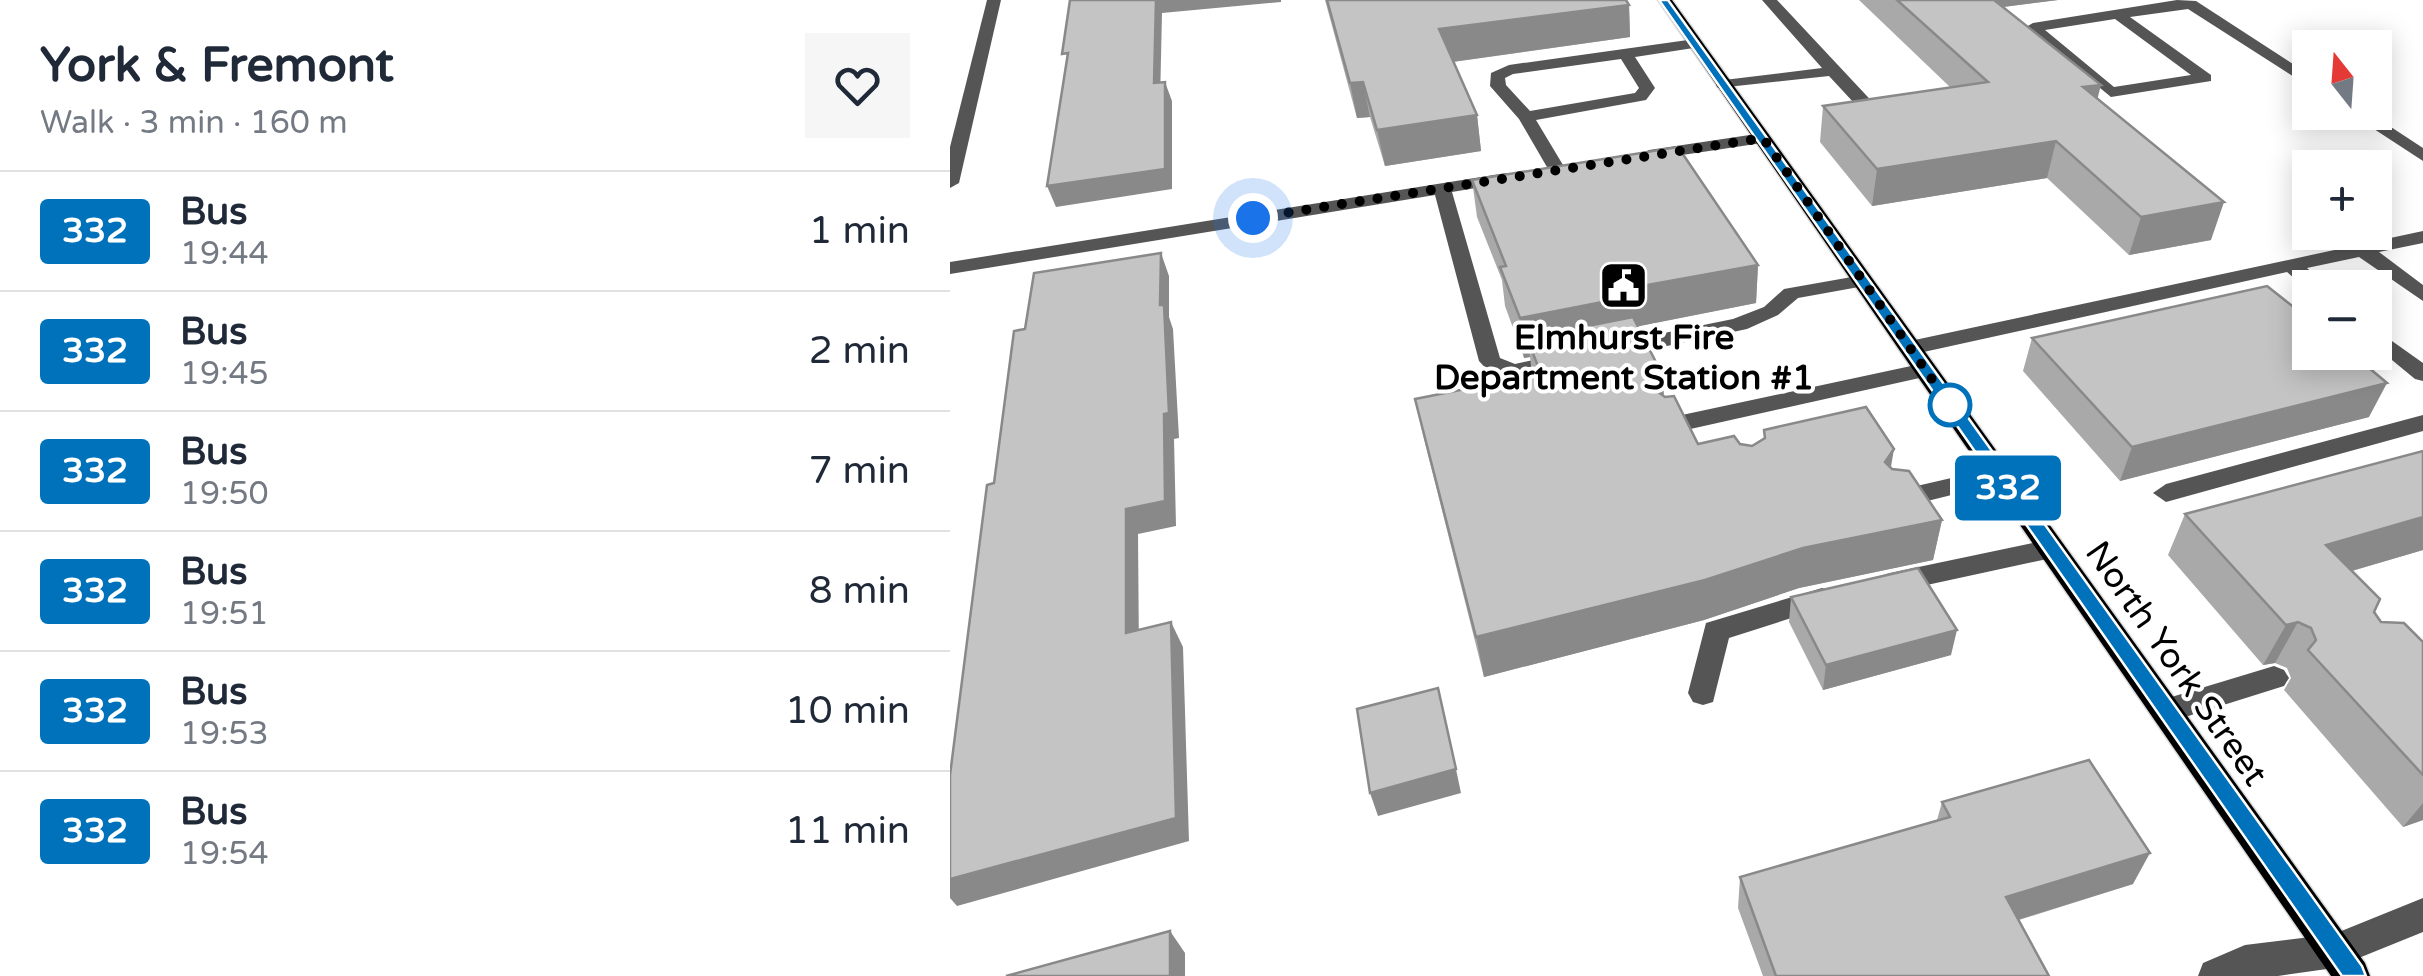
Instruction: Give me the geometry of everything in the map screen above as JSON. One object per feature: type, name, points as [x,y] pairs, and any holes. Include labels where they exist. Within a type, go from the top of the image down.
[{"type":"main road","name":"North York Street","points":[[1664,0],[2343,964]]},
{"type":"street","points":[[950,183],[994,0]]},
{"type":"street","points":[[1769,0],[1874,114]]},
{"type":"street","points":[[2118,15],[2204,78],[2111,92],[2034,27],[2188,2],[2292,70]]},
{"type":"street","points":[[950,268],[1548,171],[1526,117],[1498,86],[1497,76],[1509,70],[1695,44]]},
{"type":"street","points":[[1526,117],[1640,97],[1646,88],[1625,54]]},
{"type":"street","points":[[1724,86],[1833,71]]},
{"type":"street","points":[[2383,130],[2423,156]]},
{"type":"street","points":[[1632,158],[1763,138]]},
{"type":"street","points":[[1442,188],[1490,361],[1498,369],[1514,372],[1738,324],[1771,311],[1791,293],[1862,281]]},
{"type":"street","points":[[2392,244],[2423,237]]},
{"type":"street","points":[[1668,426],[2363,250],[2423,295]]},
{"type":"street","points":[[2292,266],[2297,270]]},
{"type":"street","points":[[2392,348],[2423,374]]},
{"type":"street","points":[[1718,416],[1733,445]]},
{"type":"street","points":[[2166,492],[2423,423]]},
{"type":"street","points":[[1895,500],[1999,475]]},
{"type":"street","points":[[1703,693],[1716,631],[1800,604],[2052,550]]},
{"type":"street","points":[[2166,711],[2274,678]]},
{"type":"street","points":[[2216,976],[2245,963],[2343,964],[2423,915]]},
{"type":"building","points":[[1070,0],[1156,0],[1154,83],[1165,82],[1165,169],[1047,186],[1068,53],[1062,54]]},
{"type":"building","points":[[1327,0],[1626,0],[1629,5],[1439,29],[1477,115],[1377,130],[1363,82],[1350,83]]},
{"type":"building","points":[[1897,0],[1994,0],[2101,85],[2083,87],[2224,202],[2141,217],[2056,141],[1877,169],[1823,106],[1988,82]]},
{"type":"building","name":"Elmhurst Fire Department Station #1","points":[[1678,147],[1758,265],[1620,290],[1623,298],[1520,318],[1500,267],[1506,266],[1472,180]]},
{"type":"building","points":[[1161,253],[1160,305],[1164,305],[1169,413],[1164,414],[1165,501],[1126,509],[1126,633],[1171,622],[1176,818],[950,879],[950,775],[987,485],[994,483],[1014,331],[1025,329],[1034,273]]},
{"type":"building","points":[[2267,286],[2292,306],[2292,370],[2371,370],[2387,383],[2132,447],[2032,338]]},
{"type":"building","points":[[1633,317],[1663,376],[1651,387],[1665,397],[1674,396],[1698,444],[1734,436],[1740,444],[1752,446],[1765,438],[1764,430],[1866,407],[1894,449],[1885,462],[1892,469],[1909,471],[1942,520],[1803,548],[1705,580],[1476,637],[1415,399],[1541,374],[1527,338]]},
{"type":"building","points":[[2423,451],[2423,517],[2326,545],[2380,599],[2374,612],[2381,622],[2404,623],[2423,642],[2423,775],[2308,650],[2316,640],[2311,628],[2298,622],[2286,625],[2185,514]]},
{"type":"building","points":[[1918,568],[1957,630],[1826,665],[1791,597]]},
{"type":"building","points":[[1438,688],[1456,769],[1370,793],[1357,709]]},
{"type":"building","points":[[2089,760],[2150,853],[2006,897],[2049,976],[1776,976],[1740,877],[1950,817],[1942,802]]},
{"type":"building","points":[[1170,931],[1170,976],[1006,976]]},
{"type":"bus line","name":"332","points":[[1664,0],[2352,976]]},
{"type":"place","name":"Elmhurst Fire Department Station #1","points":[[1624,285]]},
{"type":"route","points":[[1253,218],[1763,138],[1950,405]]}]
